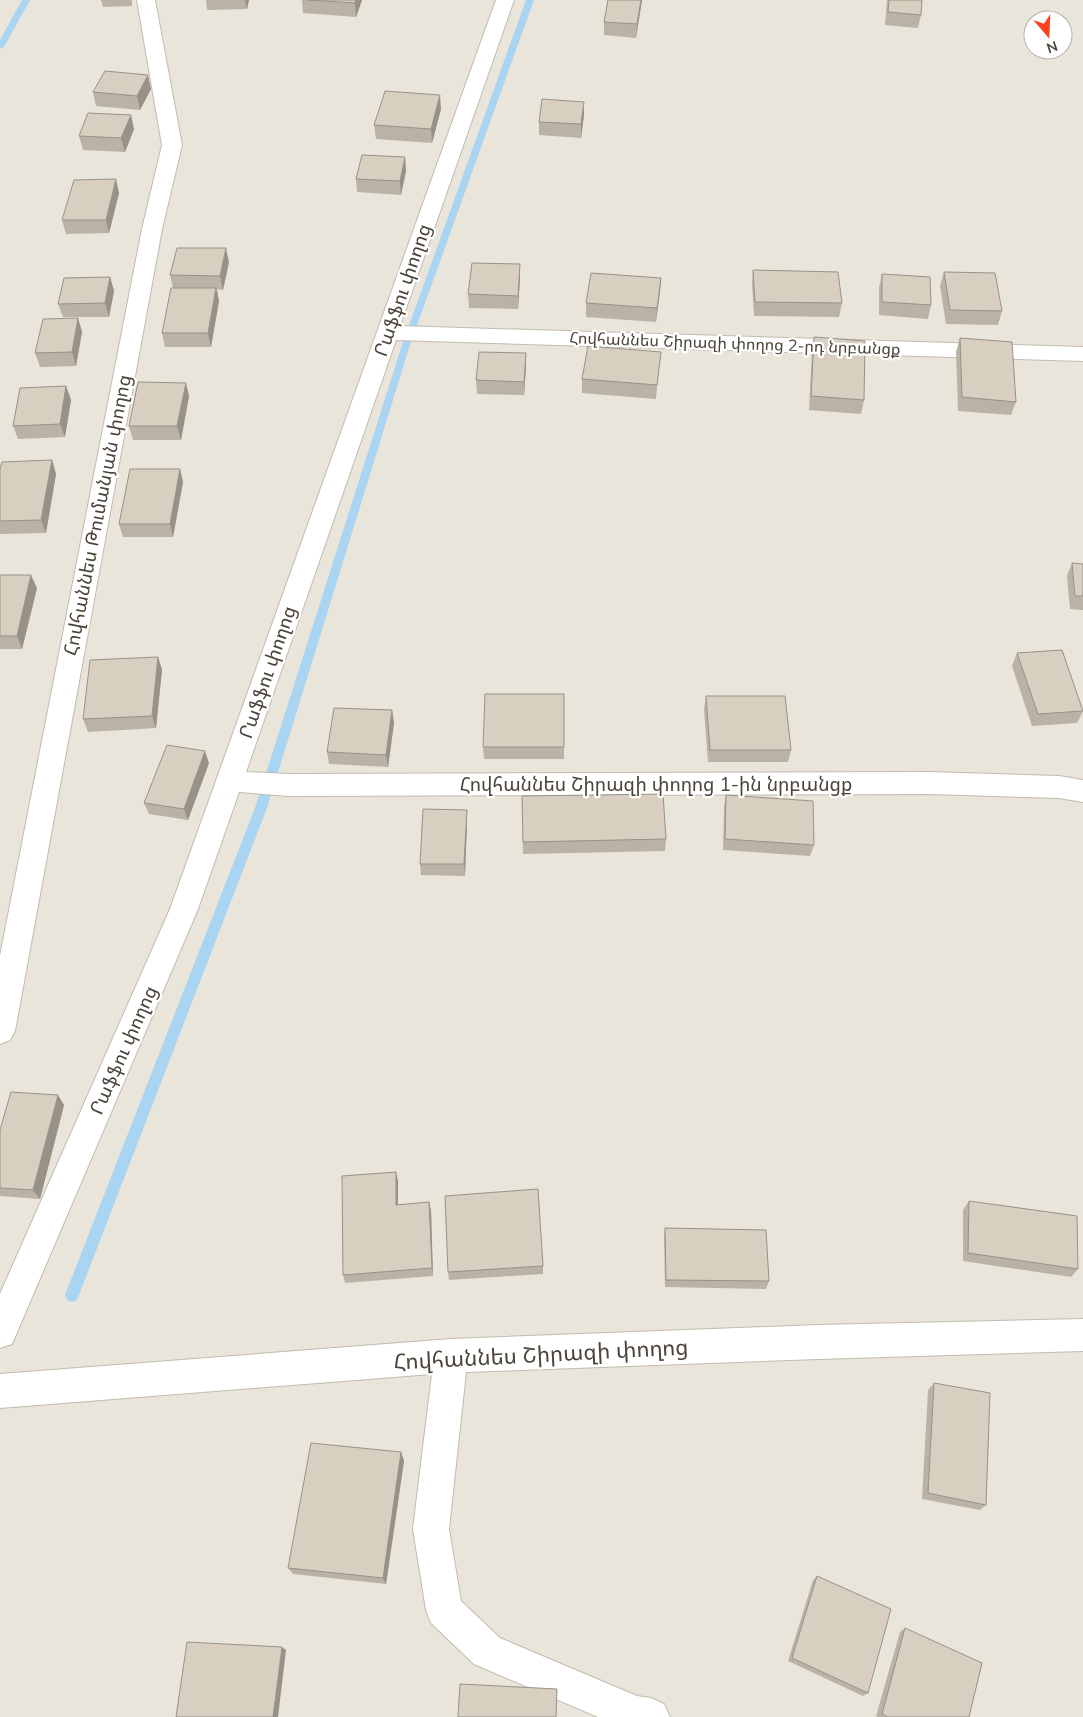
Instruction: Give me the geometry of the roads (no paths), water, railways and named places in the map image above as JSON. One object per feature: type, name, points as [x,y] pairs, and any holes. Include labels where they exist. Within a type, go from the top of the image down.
[{"type":"street","name":"Հովհաննես Թումանյան փողոց","points":[[0,1031],[152,229],[172,145],[146,0]]},
{"type":"street","name":"Րաֆֆու փողոց","points":[[0,1332],[184,909],[229,780],[393,333],[505,0]]},
{"type":"street","name":"Հովհաննես Շիրազի փողոց 2-րդ նրբանցք","points":[[393,333],[1083,354]]},
{"type":"street","name":"Հովհաննես Շիրազի փողոց 1-ին նրբանցք","points":[[229,780],[258,784],[290,785],[929,783],[1059,787],[1083,791]]},
{"type":"street","name":"Հովհաննես Շիրազի փողոց","points":[[0,1391],[451,1356],[818,1342],[1083,1335]]},
{"type":"street","points":[[451,1356],[431,1529],[444,1610],[487,1651],[637,1716],[651,1717]]},
{"type":"waterway","points":[[0,47],[26,0]]},
{"type":"waterway","points":[[72,1295],[261,808],[406,345],[530,0]]}]
